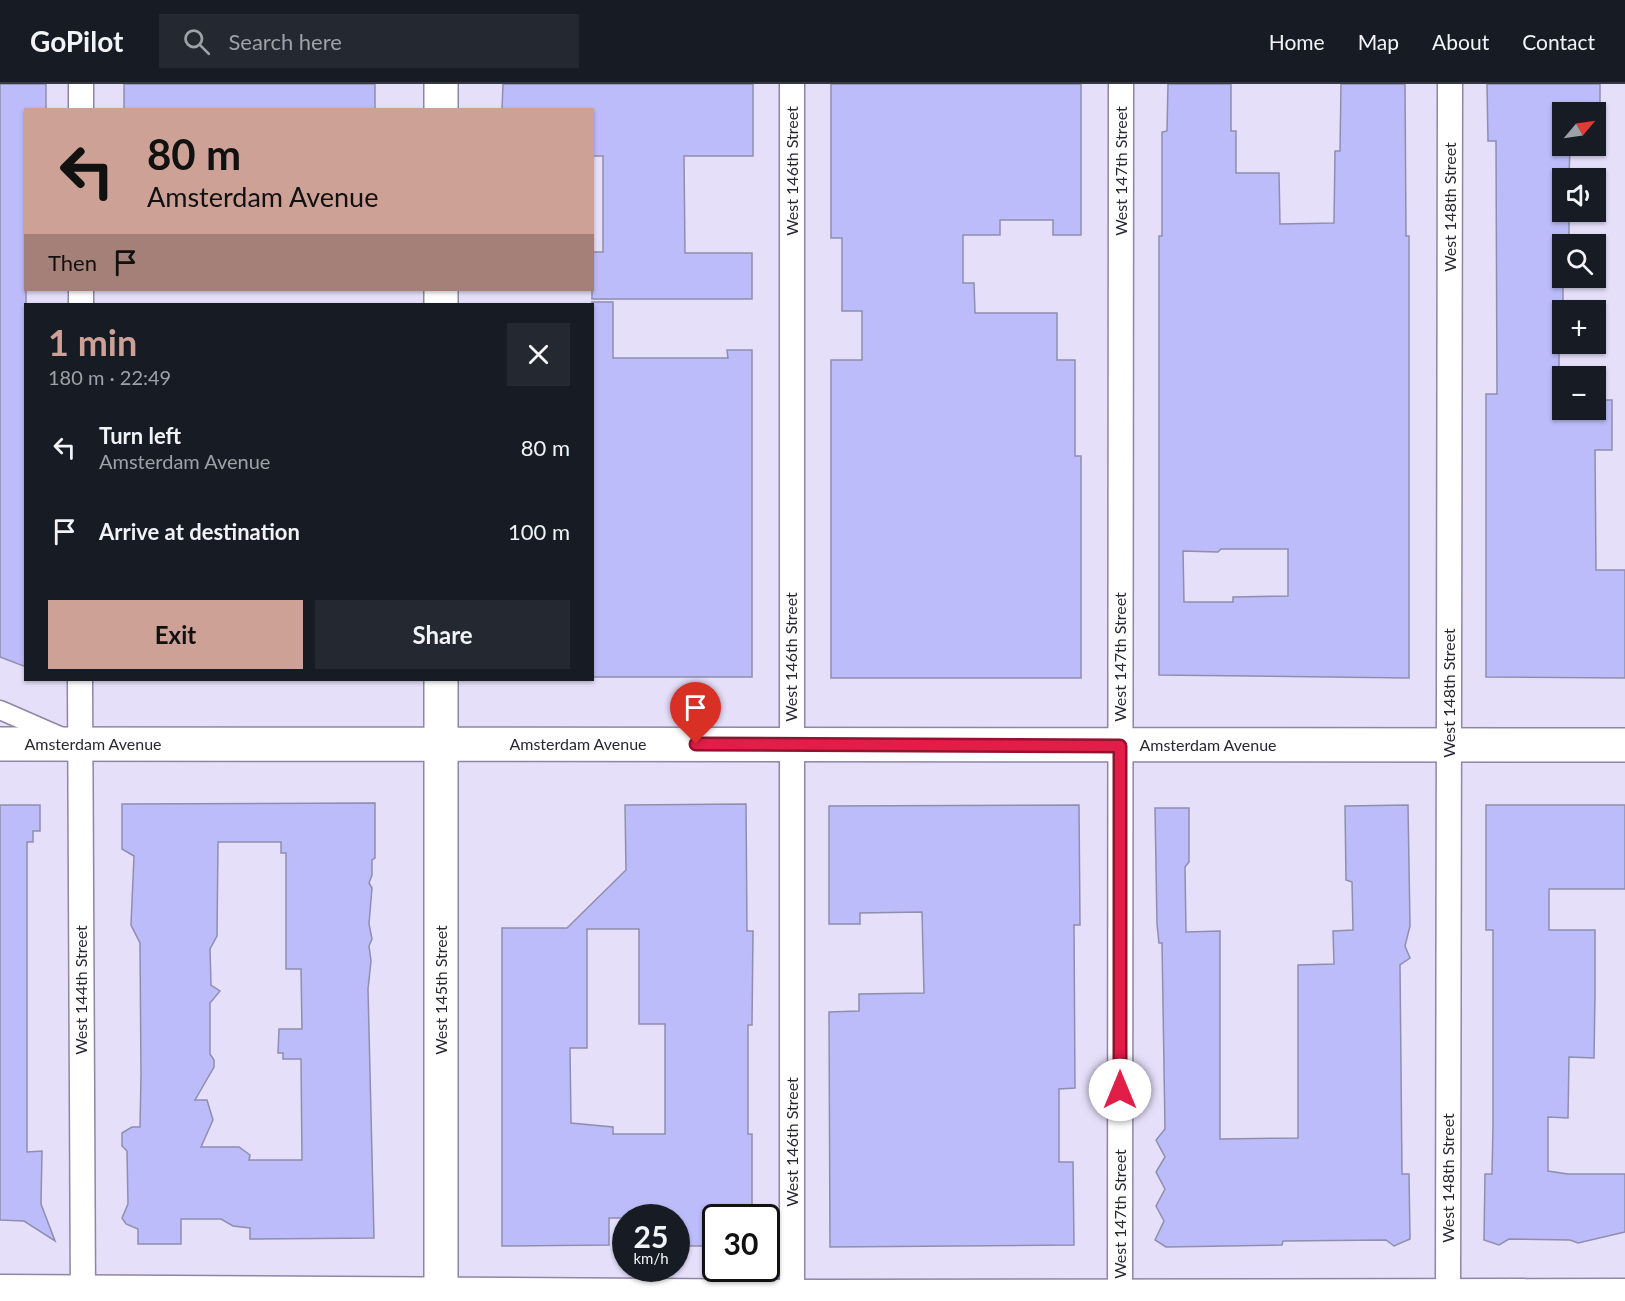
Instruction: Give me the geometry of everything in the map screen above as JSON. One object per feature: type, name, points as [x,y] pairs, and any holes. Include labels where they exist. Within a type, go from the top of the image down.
[{"type":"main road","points":[[441,84],[441,108]]},
{"type":"main road","name":"West 145th Street","points":[[441,681],[441,1296]]},
{"type":"main road","name":"Amsterdam Avenue","points":[[0,744],[1625,745]]},
{"type":"street","points":[[81,84],[81,108]]},
{"type":"street","name":"West 146th Street","points":[[792,84],[792,1297]]},
{"type":"street","name":"West 147th Street","points":[[1120,1297],[1121,84]]},
{"type":"street","name":"West 148th Street","points":[[1448,1298],[1450,84]]},
{"type":"street","name":"West 144th Street","points":[[80,681],[84,1295]]},
{"type":"street","points":[[0,710],[80,745]]},
{"type":"street","points":[[0,1290],[84,1295],[792,1297],[1448,1298],[1625,1294]]},
{"type":"building","points":[[0,84],[46,84],[46,108],[24,108],[24,291],[26,291],[26,303],[24,303],[24,666],[0,657]]},
{"type":"building","points":[[124,84],[375,84],[375,108],[124,108]]},
{"type":"building","points":[[503,84],[753,84],[753,156],[684,156],[685,253],[752,253],[752,299],[592,299],[594,252],[603,252],[603,156],[594,156],[594,108],[502,108]]},
{"type":"building","points":[[831,84],[1081,84],[1081,235],[1053,235],[1053,220],[1000,220],[1000,235],[963,235],[963,283],[974,283],[975,313],[1057,313],[1057,360],[1075,360],[1075,456],[1081,456],[1081,678],[831,678],[831,360],[862,360],[862,311],[842,311],[842,238],[831,238]]},
{"type":"building","points":[[1168,84],[1231,84],[1231,131],[1236,131],[1236,173],[1279,173],[1280,224],[1334,223],[1335,151],[1340,151],[1341,84],[1405,84],[1406,236],[1409,236],[1409,678],[1159,675],[1159,236],[1162,236],[1162,132],[1167,131]],"holes":[[[1288,549],[1288,596],[1233,597],[1233,602],[1184,602],[1183,551]]]},
{"type":"building","points":[[1487,84],[1600,84],[1600,102],[1552,102],[1552,156],[1570,156],[1569,168],[1552,168],[1552,222],[1569,222],[1569,234],[1552,234],[1552,288],[1563,288],[1563,300],[1552,300],[1552,354],[1559,354],[1559,366],[1552,366],[1552,420],[1606,420],[1606,400],[1612,400],[1612,450],[1595,450],[1596,570],[1625,570],[1625,678],[1486,677],[1486,394],[1497,394],[1496,141],[1488,141]]},
{"type":"building","points":[[613,302],[613,358],[728,358],[727,350],[752,350],[752,677],[594,677],[594,303],[592,303]]},
{"type":"building","points":[[375,803],[375,858],[372,860],[372,875],[369,883],[372,888],[369,924],[372,939],[369,946],[371,961],[368,989],[374,1238],[250,1239],[250,1228],[233,1226],[221,1219],[181,1219],[181,1244],[138,1244],[138,1229],[126,1224],[122,1218],[128,1204],[127,1151],[122,1146],[122,1133],[132,1127],[140,1127],[141,1074],[140,943],[131,925],[134,856],[122,849],[122,804]],"holes":[[[218,842],[281,842],[281,853],[286,853],[286,969],[301,969],[302,1029],[279,1029],[278,1053],[283,1053],[283,1059],[301,1059],[302,1160],[249,1160],[250,1155],[239,1147],[201,1147],[213,1120],[207,1100],[195,1100],[214,1067],[214,1060],[210,1054],[210,1003],[220,991],[211,985],[210,949],[217,936]]]},
{"type":"building","points":[[746,804],[747,931],[753,931],[752,1025],[748,1025],[748,1134],[752,1134],[752,1204],[702,1204],[702,1246],[690,1246],[690,1204],[612,1204],[612,1218],[609,1218],[609,1245],[502,1246],[502,928],[567,928],[626,870],[625,805]],"holes":[[[587,929],[639,929],[639,1024],[665,1024],[665,1134],[613,1134],[613,1127],[571,1123],[570,1048],[587,1048]]]},
{"type":"building","points":[[0,805],[40,805],[40,831],[33,831],[33,842],[27,842],[27,1152],[42,1151],[41,1204],[55,1241],[24,1221],[0,1220]]},
{"type":"building","points":[[1079,805],[1080,925],[1074,925],[1075,1088],[1059,1089],[1059,1162],[1073,1162],[1074,1245],[830,1247],[829,1012],[859,1011],[859,994],[924,993],[922,912],[860,913],[860,924],[829,924],[829,806]]},
{"type":"building","points":[[1408,805],[1410,926],[1405,946],[1410,958],[1400,965],[1402,1174],[1409,1174],[1410,1239],[1394,1246],[1386,1240],[1283,1241],[1282,1245],[1166,1247],[1155,1240],[1164,1221],[1156,1206],[1165,1189],[1156,1172],[1165,1157],[1156,1140],[1165,1129],[1162,943],[1159,943],[1157,924],[1155,808],[1189,808],[1189,862],[1185,867],[1186,932],[1220,931],[1220,1139],[1298,1138],[1298,965],[1334,964],[1333,931],[1353,930],[1352,882],[1346,880],[1345,806]]},
{"type":"building","points":[[1486,805],[1625,805],[1625,889],[1549,889],[1549,930],[1595,930],[1595,994],[1594,1058],[1569,1057],[1568,1118],[1548,1117],[1548,1171],[1568,1174],[1625,1174],[1625,1232],[1578,1243],[1570,1240],[1509,1239],[1499,1245],[1484,1240],[1485,1174],[1492,1174],[1493,1127],[1493,930],[1486,930]]},
{"type":"route","points":[[696,744],[1120,746],[1120,1090]]}]
